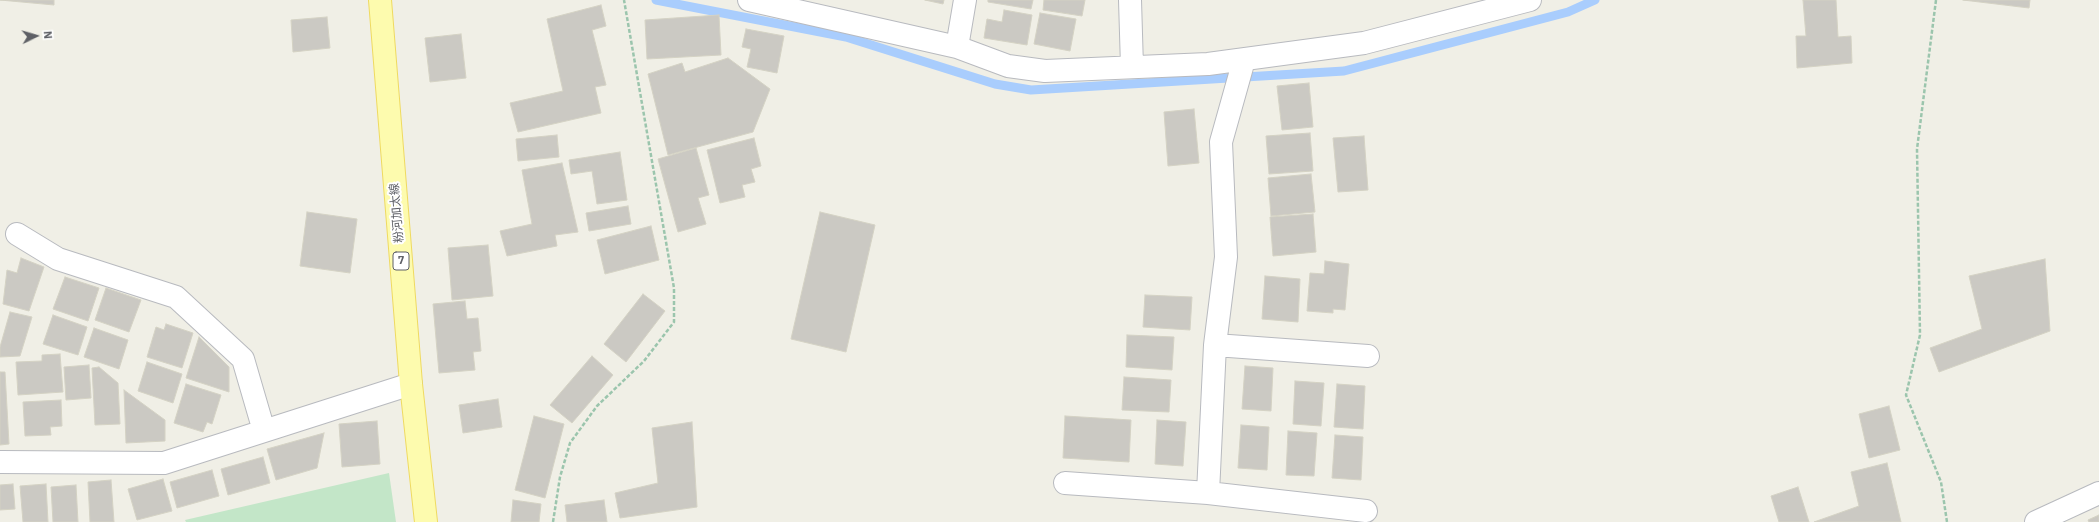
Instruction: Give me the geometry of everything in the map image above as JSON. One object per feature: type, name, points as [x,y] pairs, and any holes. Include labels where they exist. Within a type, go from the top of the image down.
[{"type":"main road","name":"粉河加太線","points":[[380,0],[411,384],[426,522]]},
{"type":"street","points":[[749,0],[957,47],[1008,66],[1045,71],[1208,64],[1364,43],[1530,0]]},
{"type":"street","points":[[957,47],[965,0]]},
{"type":"street","points":[[1130,0],[1132,67]]},
{"type":"street","points":[[1208,493],[1215,345],[1226,257],[1221,142],[1244,60]]},
{"type":"street","points":[[17,234],[58,259],[176,296],[242,359],[264,431]]},
{"type":"street","points":[[1215,345],[1368,356]]},
{"type":"street","points":[[0,462],[164,463],[411,384]]},
{"type":"street","points":[[1065,483],[1208,493],[1366,511]]},
{"type":"street","points":[[2036,522],[2099,493]]},
{"type":"path","points":[[553,522],[560,478],[570,444],[598,406],[644,361],[674,322],[674,288],[624,0]]},
{"type":"path","points":[[1936,0],[1917,149],[1920,334],[1906,395],[1941,482],[1947,522]]},
{"type":"green space","points":[[389,473],[396,522],[186,522],[185,520]]},
{"type":"building","points":[[0,0],[54,0],[54,5]]},
{"type":"building","points":[[925,0],[944,0],[943,4]]},
{"type":"building","points":[[988,0],[1033,0],[1031,9],[988,2]]},
{"type":"building","points":[[1044,0],[1085,0],[1082,16],[1043,10]]},
{"type":"building","points":[[1803,0],[1836,0],[1838,37],[1851,36],[1852,63],[1797,68],[1796,36],[1806,36]]},
{"type":"building","points":[[1963,0],[2030,0],[2029,8]]},
{"type":"building","points":[[601,5],[606,26],[592,30],[606,85],[595,87],[601,113],[518,132],[510,103],[563,91],[547,19]]},
{"type":"building","points":[[1004,10],[1032,15],[1027,45],[984,38],[987,19],[1002,22]]},
{"type":"building","points":[[1040,13],[1076,19],[1070,51],[1034,44]]},
{"type":"building","points":[[719,15],[721,55],[647,59],[645,20]]},
{"type":"building","points":[[327,17],[330,48],[293,52],[291,20]]},
{"type":"building","points":[[746,29],[784,36],[777,73],[747,67],[751,49],[742,47]]},
{"type":"building","points":[[461,34],[466,78],[430,82],[425,38]]},
{"type":"building","points":[[728,58],[770,89],[753,132],[668,155],[648,74],[682,63],[685,72]]},
{"type":"building","points":[[1309,83],[1313,127],[1282,130],[1277,86]]},
{"type":"building","points":[[1194,109],[1199,163],[1168,166],[1164,112]]},
{"type":"building","points":[[1310,133],[1313,171],[1269,174],[1266,136]]},
{"type":"building","points":[[557,135],[559,157],[518,161],[516,139]]},
{"type":"building","points":[[1364,136],[1368,190],[1338,192],[1333,138]]},
{"type":"building","points":[[754,138],[761,166],[751,169],[755,182],[742,185],[745,197],[720,203],[707,150]]},
{"type":"building","points":[[696,148],[709,195],[698,198],[706,224],[678,232],[658,159]]},
{"type":"building","points":[[620,152],[627,200],[597,204],[592,171],[571,174],[569,160]]},
{"type":"building","points":[[562,163],[578,232],[555,235],[557,246],[507,256],[500,231],[532,224],[522,170]]},
{"type":"building","points":[[1311,174],[1315,212],[1271,216],[1268,178]]},
{"type":"building","points":[[628,206],[631,224],[589,231],[586,213]]},
{"type":"building","points":[[307,212],[357,219],[350,273],[300,266]]},
{"type":"building","points":[[820,212],[875,225],[846,352],[791,339]]},
{"type":"building","points":[[1313,214],[1316,252],[1273,256],[1270,217]]},
{"type":"building","points":[[651,226],[659,260],[605,274],[597,240]]},
{"type":"building","points":[[488,245],[493,296],[452,300],[448,248]]},
{"type":"building","points":[[21,258],[44,267],[29,311],[3,304],[7,270],[17,273]]},
{"type":"building","points":[[2045,259],[2050,331],[1939,372],[1930,348],[1982,329],[1969,276]]},
{"type":"building","points":[[1325,261],[1349,264],[1345,310],[1333,309],[1333,313],[1307,311],[1310,273],[1324,274]]},
{"type":"building","points":[[1265,276],[1300,279],[1298,322],[1262,319]]},
{"type":"building","points":[[65,277],[99,288],[88,321],[53,309]]},
{"type":"building","points":[[106,288],[141,300],[129,332],[95,320]]},
{"type":"building","points":[[643,294],[665,311],[626,362],[604,344]]},
{"type":"building","points":[[1145,295],[1192,297],[1190,330],[1143,327]]},
{"type":"building","points":[[465,301],[467,319],[478,318],[481,351],[473,352],[475,370],[439,373],[433,304]]},
{"type":"building","points":[[10,312],[32,317],[20,356],[0,357],[0,347]]},
{"type":"building","points":[[53,315],[87,327],[78,355],[43,344]]},
{"type":"building","points":[[166,324],[193,333],[182,368],[147,357],[156,327],[164,330]]},
{"type":"building","points":[[94,328],[128,340],[119,369],[84,357]]},
{"type":"building","points":[[1127,335],[1174,337],[1172,370],[1126,367]]},
{"type":"building","points":[[199,337],[229,367],[229,392],[186,378]]},
{"type":"building","points":[[60,354],[63,392],[18,395],[16,362],[42,361],[42,355]]},
{"type":"building","points":[[592,356],[613,375],[572,423],[550,405]]},
{"type":"building","points":[[147,362],[182,374],[173,403],[138,391]]},
{"type":"building","points":[[89,365],[91,398],[66,400],[64,367]]},
{"type":"building","points":[[1245,366],[1273,368],[1271,411],[1242,409]]},
{"type":"building","points":[[99,367],[118,383],[120,424],[95,425],[92,368]]},
{"type":"building","points":[[0,372],[5,372],[9,444],[0,445]]},
{"type":"building","points":[[1124,377],[1171,380],[1169,412],[1122,410]]},
{"type":"building","points":[[1295,381],[1324,383],[1321,426],[1293,424]]},
{"type":"building","points":[[186,384],[221,395],[212,424],[207,422],[203,432],[174,423]]},
{"type":"building","points":[[1337,384],[1365,386],[1363,429],[1334,427]]},
{"type":"building","points":[[124,390],[165,420],[165,441],[126,443]]},
{"type":"building","points":[[498,399],[502,427],[463,433],[459,405]]},
{"type":"building","points":[[61,400],[62,426],[50,427],[51,435],[25,436],[23,402]]},
{"type":"building","points":[[1889,406],[1900,450],[1869,458],[1859,414]]},
{"type":"building","points":[[534,416],[564,424],[545,498],[515,490]]},
{"type":"building","points":[[1065,416],[1131,420],[1129,462],[1063,458]]},
{"type":"building","points":[[1157,420],[1186,422],[1183,466],[1155,464]]},
{"type":"building","points":[[377,421],[380,464],[342,467],[339,424]]},
{"type":"building","points":[[692,422],[697,507],[620,518],[615,493],[658,483],[652,428]]},
{"type":"building","points":[[1241,425],[1269,427],[1267,470],[1238,468]]},
{"type":"building","points":[[1288,431],[1317,433],[1314,476],[1286,475]]},
{"type":"building","points":[[324,433],[317,468],[276,480],[267,449]]},
{"type":"building","points":[[1335,435],[1363,437],[1361,480],[1332,478]]},
{"type":"building","points":[[263,457],[270,483],[228,495],[221,469]]},
{"type":"building","points":[[1887,463],[1901,522],[1814,522],[1859,506],[1851,472]]},
{"type":"building","points":[[212,470],[219,496],[177,508],[170,482]]},
{"type":"building","points":[[163,479],[172,511],[137,520],[128,489]]},
{"type":"building","points":[[111,480],[114,522],[90,522],[88,482]]},
{"type":"building","points":[[13,484],[15,509],[0,510],[0,485]]},
{"type":"building","points":[[46,484],[48,522],[23,522],[20,486]]},
{"type":"building","points":[[76,485],[78,522],[53,522],[51,487]]},
{"type":"building","points":[[1798,487],[1809,522],[1779,522],[1771,496]]},
{"type":"building","points":[[513,500],[541,504],[539,522],[511,522]]},
{"type":"building","points":[[604,500],[607,522],[567,522],[565,505]]},
{"type":"building","points":[[2099,515],[2099,522],[2089,522],[2088,520]]},
{"type":"waterway","points":[[656,0],[846,37],[995,84],[1031,90],[1344,71],[1568,12],[1595,0]]}]
